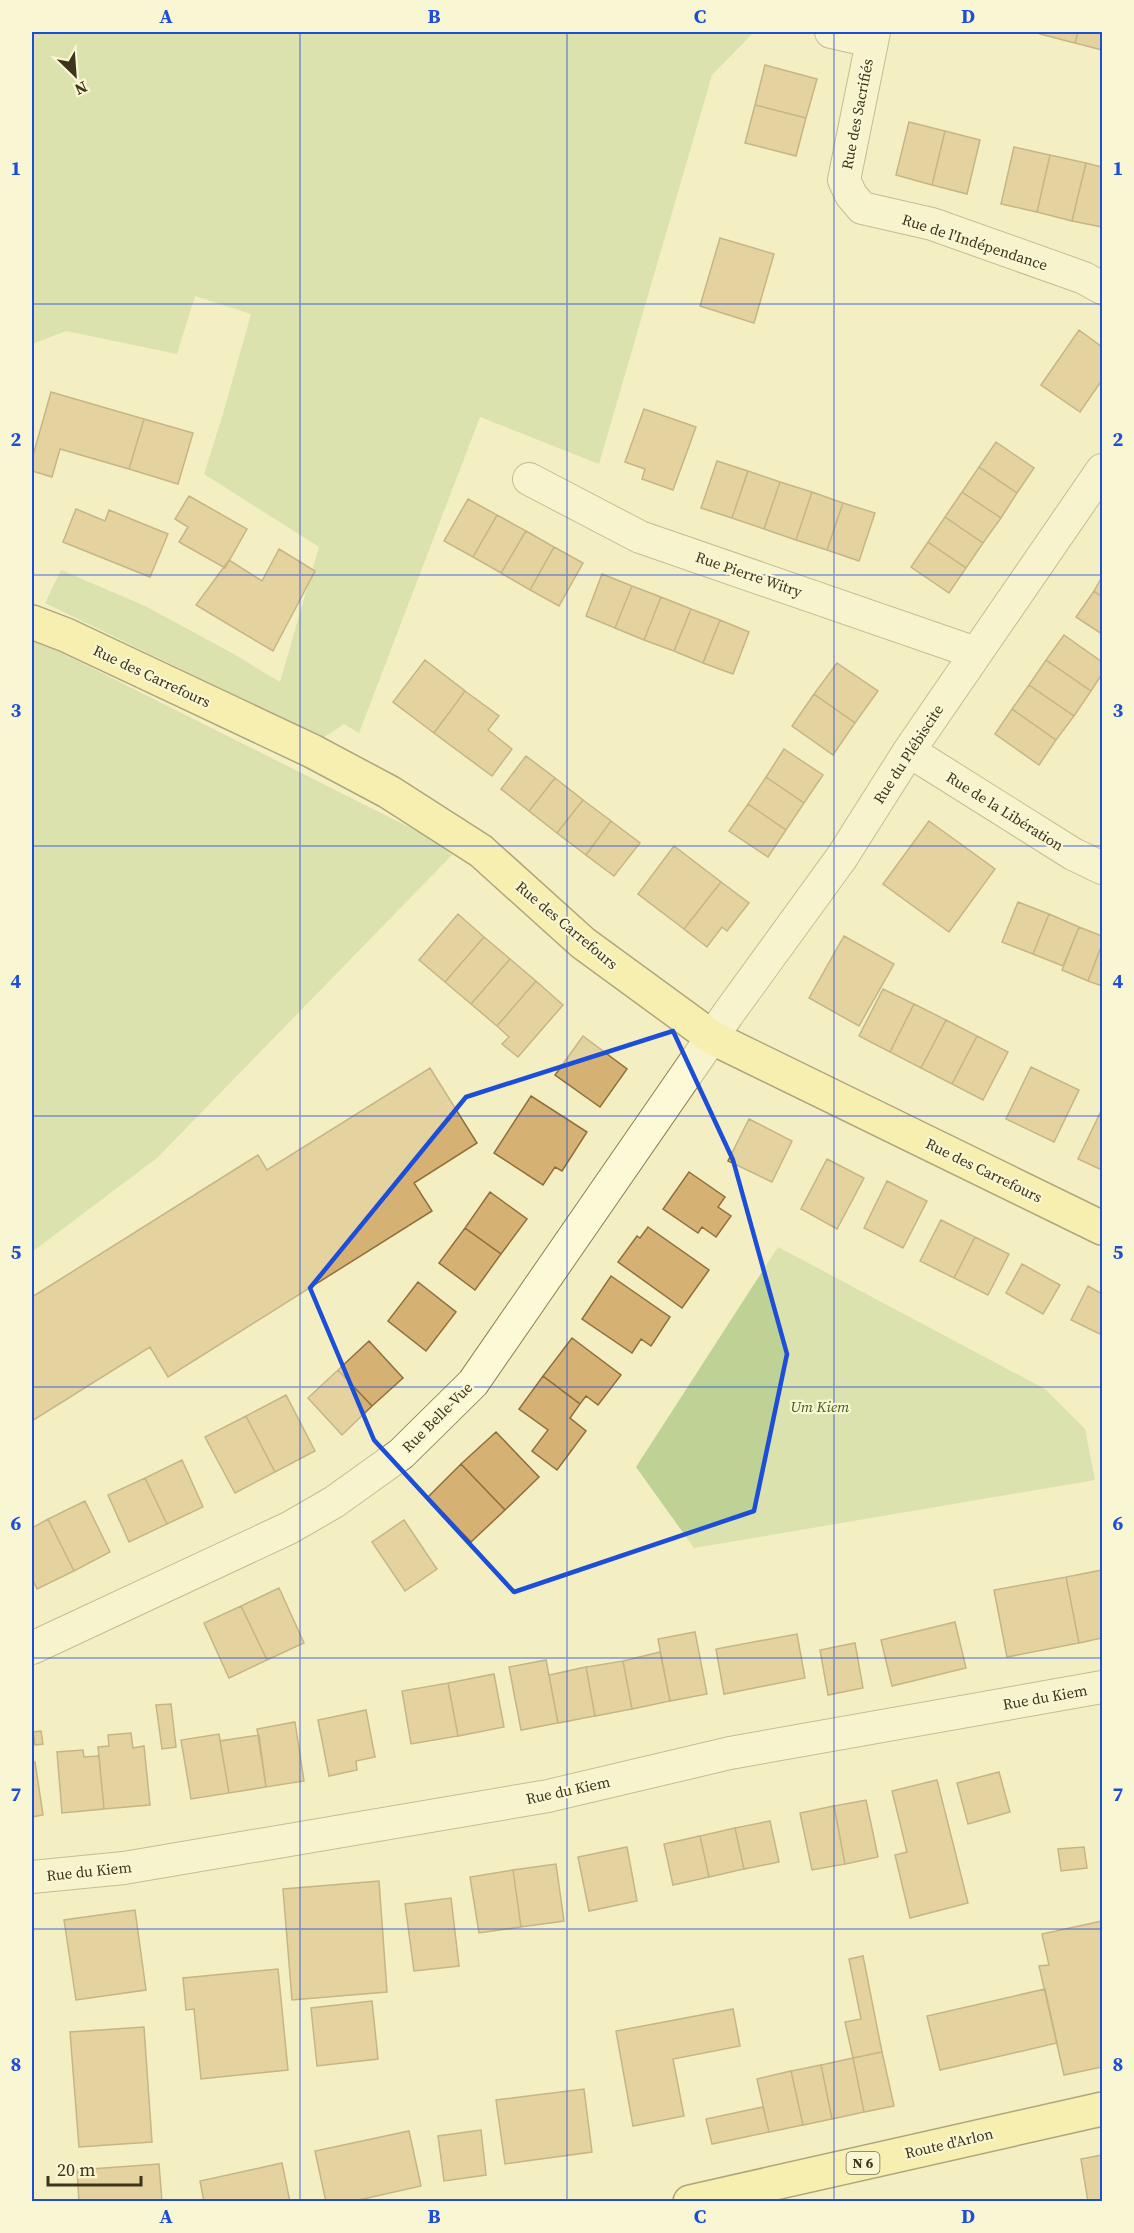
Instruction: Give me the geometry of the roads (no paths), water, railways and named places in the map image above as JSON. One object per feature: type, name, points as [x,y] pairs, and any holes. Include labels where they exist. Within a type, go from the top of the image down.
[{"type":"main road","name":"Rue des Carrefours","points":[[32,622],[66,635],[290,741],[390,792],[481,851],[583,943],[713,1038],[1102,1228]]},
{"type":"main road","name":"Route d'Arlon","points":[[690,2202],[1102,2109]]},
{"type":"street","points":[[831,32],[872,36]]},
{"type":"street","name":"Rue des Sacrifiés","points":[[851,195],[844,180],[872,36]]},
{"type":"street","name":"Rue de l'Indépendance","points":[[851,195],[862,208],[932,224],[1084,278],[1102,288]]},
{"type":"street","name":"Rue du Plébiscite","points":[[713,1038],[842,857],[909,751],[1102,470]]},
{"type":"street","name":"Rue Pierre Witry","points":[[529,479],[640,537],[976,653]]},
{"type":"street","name":"Rue de la Libération","points":[[909,751],[1073,854],[1102,868]]},
{"type":"street","name":"Rue Belle-Vue","points":[[32,1648],[289,1528],[334,1502],[401,1454],[473,1383],[713,1038]]},
{"type":"street","name":"Rue du Kiem","points":[[32,1877],[124,1868],[548,1796],[730,1753],[1102,1687]]},
{"type":"park label","name":"Um Kiem","points":[[820,1406]]}]
